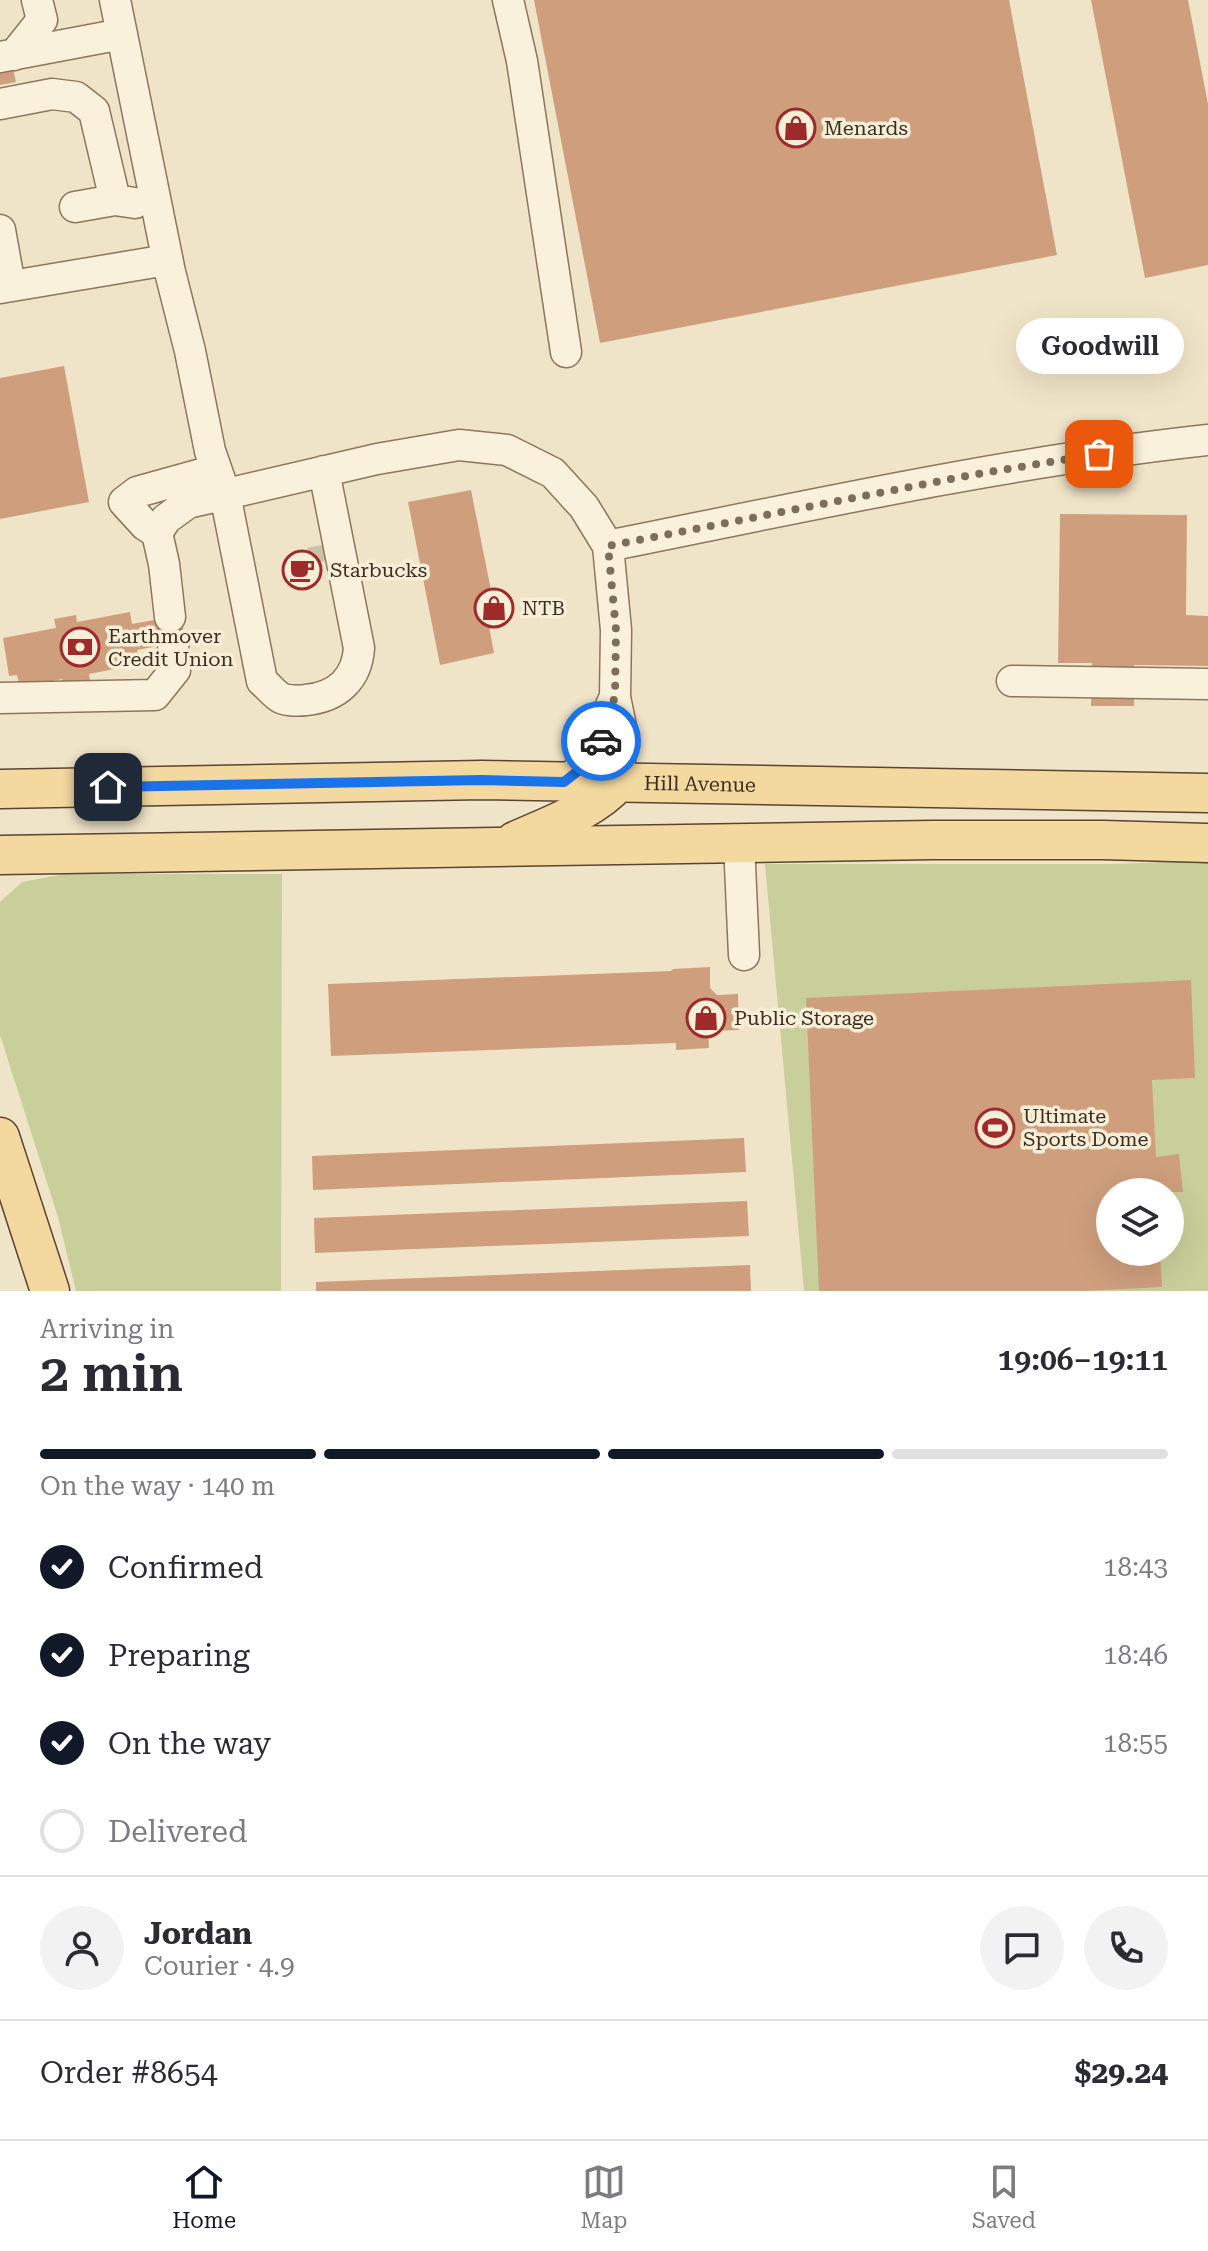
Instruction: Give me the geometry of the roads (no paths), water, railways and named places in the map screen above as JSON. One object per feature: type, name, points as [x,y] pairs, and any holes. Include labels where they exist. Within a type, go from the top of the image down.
[{"type":"main road","name":"Hill Avenue","points":[[0,789],[466,780],[1208,793]]},
{"type":"main road","points":[[501,847],[553,824],[606,795],[617,783]]},
{"type":"main road","points":[[0,855],[932,840],[1208,843]]},
{"type":"main road","points":[[0,1137],[50,1291]]},
{"type":"lane","points":[[7,56],[42,20],[37,0]]},
{"type":"lane","points":[[115,0],[167,260],[190,351],[210,451],[220,482],[262,681],[280,698],[301,701],[321,698],[340,689],[351,678],[358,662],[359,648],[316,472]]},
{"type":"lane","points":[[508,0],[522,61],[566,352]]},
{"type":"lane","points":[[7,56],[122,34]]},
{"type":"lane","points":[[0,104],[52,94],[76,97],[94,111],[115,200]]},
{"type":"lane","points":[[75,207],[115,200],[156,207]]},
{"type":"lane","points":[[0,230],[5,287],[167,260]]},
{"type":"lane","points":[[608,546],[1002,469],[1154,445],[1208,440]]},
{"type":"lane","points":[[0,698],[155,695],[175,670],[164,564],[157,533],[124,502],[137,492],[316,472],[459,445],[507,450],[553,473],[584,507],[608,546],[616,630],[615,697],[623,736],[617,783]]},
{"type":"lane","points":[[254,643],[275,675],[291,686],[327,680],[339,668],[343,656],[342,641],[323,553],[316,472]]},
{"type":"lane","points":[[157,533],[166,519],[220,482]]},
{"type":"lane","points":[[1012,681],[1208,684]]},
{"type":"lane","points":[[564,782],[588,763],[602,739],[605,721],[615,697]]},
{"type":"lane","points":[[739,843],[744,955]]},
{"type":"tunnel","points":[[322,545],[325,561]]},
{"type":"place","name":"Menards","points":[[796,128]]},
{"type":"place","name":"Goodwill","points":[[1099,454]]},
{"type":"place","name":"Starbucks","points":[[302,570]]},
{"type":"place","name":"NTB","points":[[494,608]]},
{"type":"place","name":"Earthmover Credit Union","points":[[80,647]]},
{"type":"place","name":"Public Storage","points":[[706,1018]]},
{"type":"place","name":"Ultimate Sports Dome","points":[[995,1128]]}]
